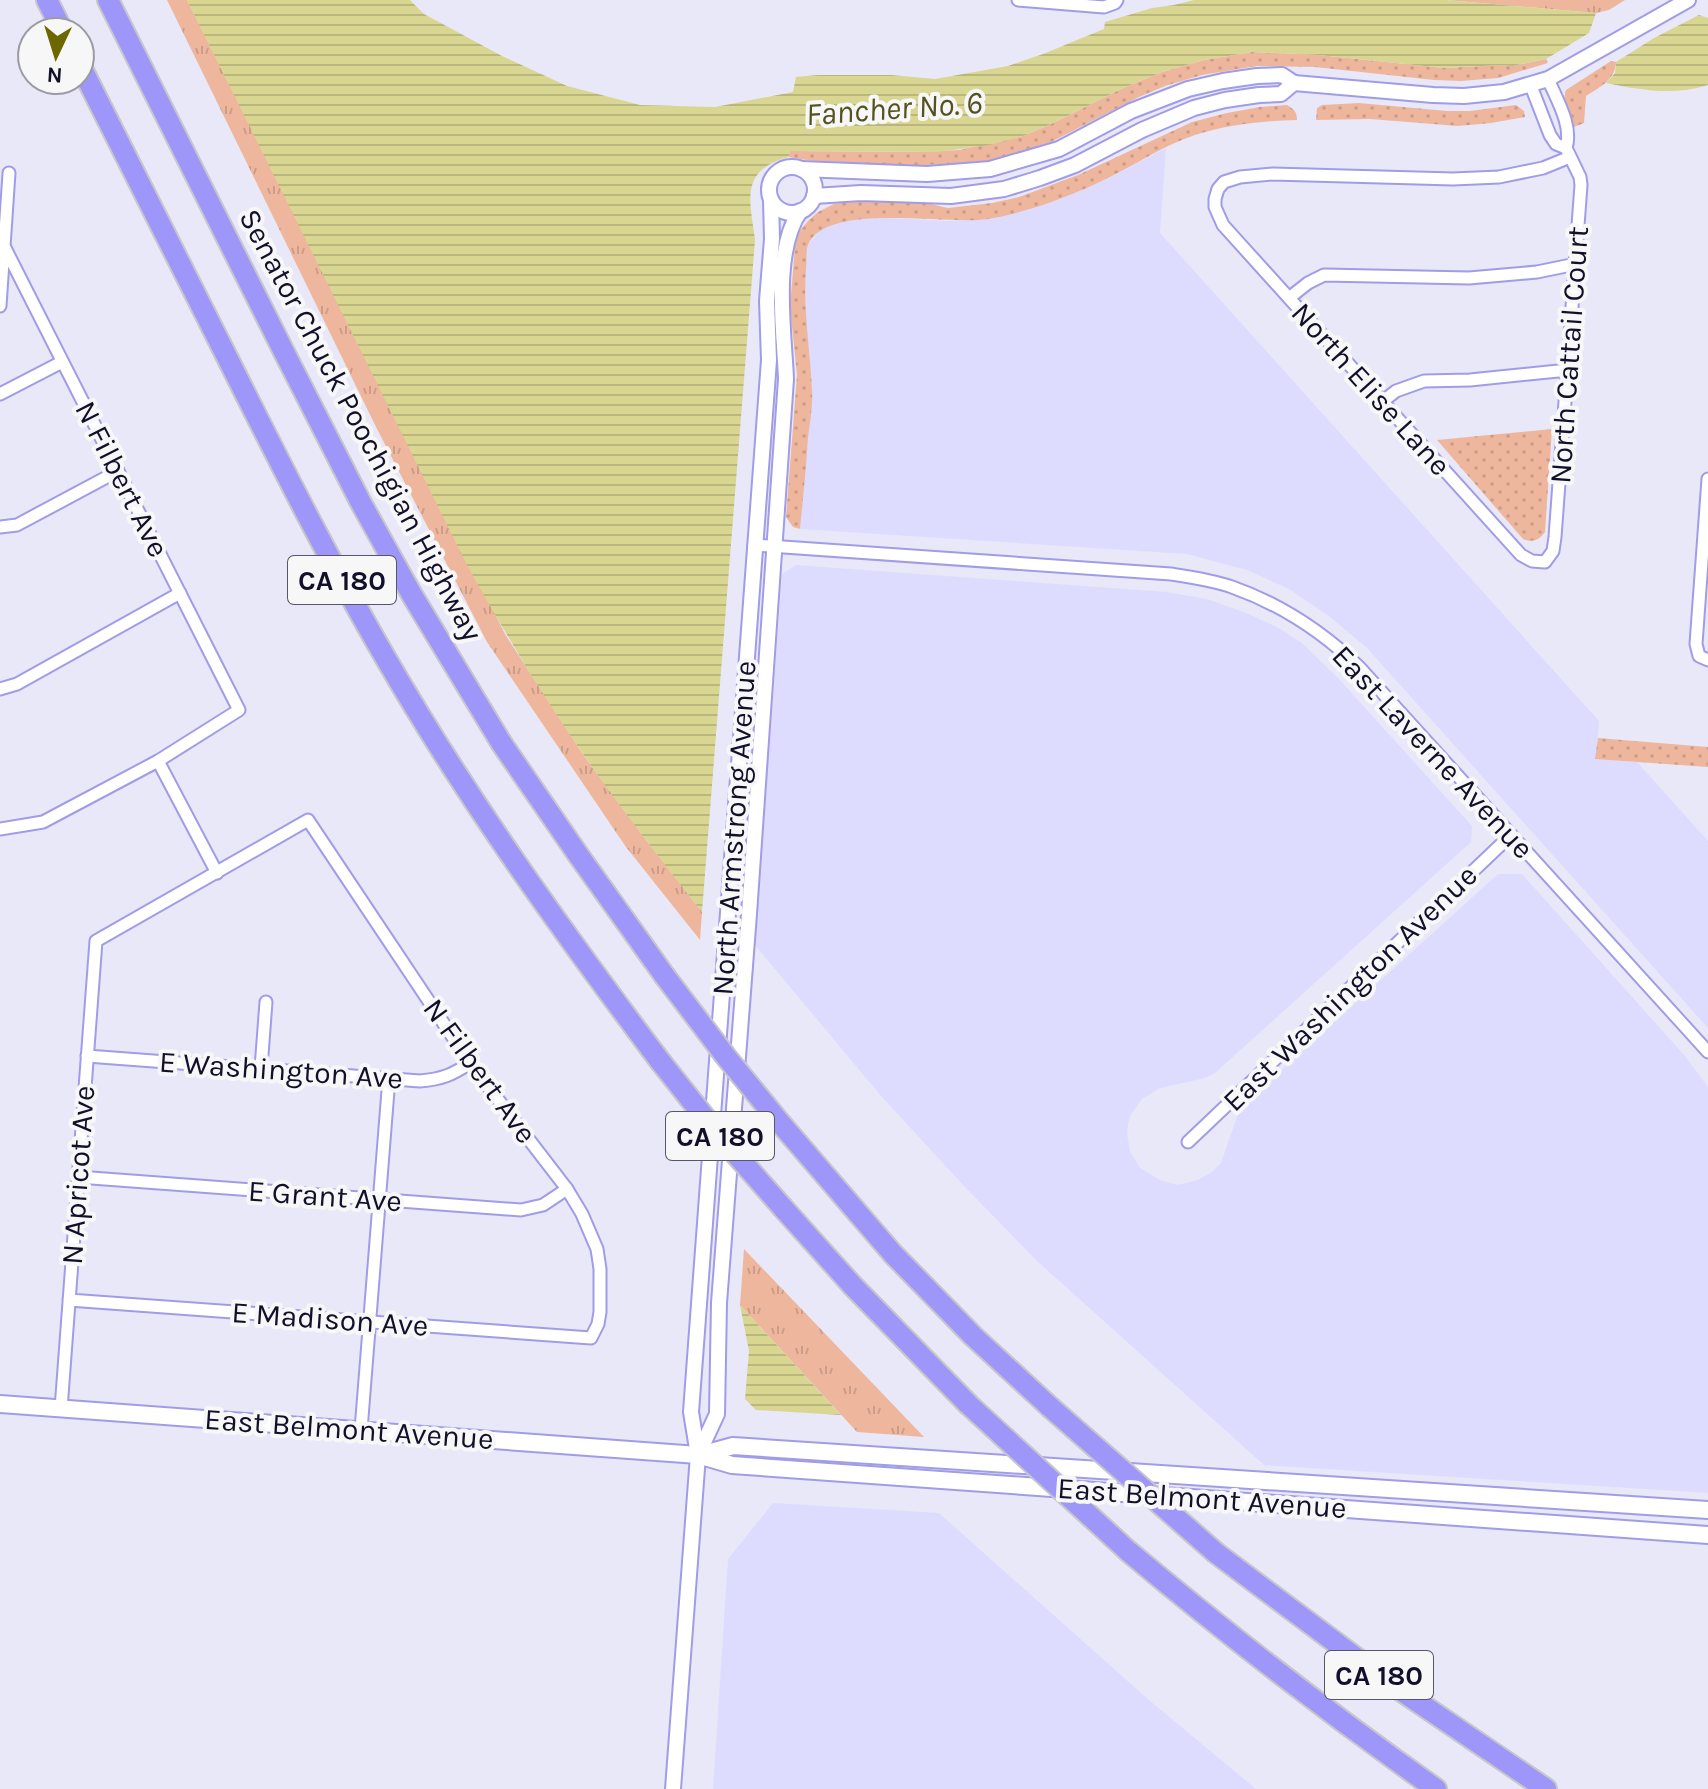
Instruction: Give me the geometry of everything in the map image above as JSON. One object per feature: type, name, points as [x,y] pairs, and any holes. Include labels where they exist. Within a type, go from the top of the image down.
[{"type":"highway","name":"Senator Chuck Poochigian Highway","points":[[108,0],[354,490],[412,595],[502,744],[664,975],[727,1058],[893,1254],[973,1336],[1050,1407],[1216,1553],[1387,1681],[1546,1789]]},
{"type":"highway","name":"CA 180","points":[[96,96],[287,475],[385,657],[504,847],[660,1061],[718,1134],[852,1285],[968,1404],[1128,1551],[1245,1648],[1436,1789]]},
{"type":"highway","points":[[1380,1749],[1422,1789]]},
{"type":"main road","name":"East Belmont Avenue","points":[[0,1404],[698,1455],[732,1465],[1708,1535]]},
{"type":"main road","name":"East Belmont Avenue","points":[[698,1455],[733,1446],[1708,1510]]},
{"type":"street","points":[[1018,0],[1104,7],[1116,1]]},
{"type":"street","points":[[801,169],[814,183],[811,203],[800,211],[781,210],[771,200],[770,184],[778,172],[792,167],[927,174],[990,169],[1059,149],[1131,111],[1188,89],[1223,81],[1282,75],[1294,83],[1433,95],[1504,92],[1548,79],[1688,0]]},
{"type":"street","name":"North Cattail Court","points":[[1545,562],[1553,551],[1555,537],[1581,185],[1568,152],[1568,129],[1548,79]]},
{"type":"street","points":[[814,196],[861,193],[951,196],[1004,189],[1075,165],[1142,130],[1194,108],[1225,100],[1281,94],[1294,83]]},
{"type":"street","name":"North Cattail Court","points":[[1531,86],[1550,135],[1556,144],[1568,152]]},
{"type":"street","name":"North Elise Lane","points":[[1545,562],[1532,561],[1521,555],[1223,225],[1218,217],[1215,199],[1224,182],[1256,175],[1499,177],[1543,168],[1568,152]]},
{"type":"street","points":[[0,306],[9,173]]},
{"type":"street","name":"North Armstrong Avenue","points":[[673,1789],[698,1455],[691,1412],[769,360],[767,301],[772,239],[771,200]]},
{"type":"street","name":"North Armstrong Avenue","points":[[698,1455],[717,1414],[719,1303],[786,379],[782,299],[788,238],[800,211]]},
{"type":"street","name":"N Filbert Ave","points":[[5,248],[239,710],[158,761]]},
{"type":"street","points":[[1289,298],[1324,275],[1469,278],[1537,272],[1576,264]]},
{"type":"street","points":[[0,394],[62,362]]},
{"type":"street","points":[[1382,402],[1396,391],[1424,381],[1470,380],[1568,370]]},
{"type":"street","points":[[0,527],[17,525],[118,471]]},
{"type":"street","points":[[1704,658],[1696,644],[1708,479]]},
{"type":"street","name":"East Laverne Avenue","points":[[754,545],[1171,574],[1231,587],[1268,602],[1320,634],[1349,657],[1708,1052]]},
{"type":"street","points":[[0,689],[17,684],[180,593]]},
{"type":"street","points":[[0,829],[43,822],[158,761],[217,873]]},
{"type":"street","name":"N Filbert Ave","points":[[217,873],[308,820],[470,1063],[567,1189],[582,1214],[597,1249],[600,1269],[600,1312],[591,1338]]},
{"type":"street","name":"East Washington Avenue","points":[[1188,1142],[1511,835]]},
{"type":"street","name":"N Apricot Ave","points":[[61,1409],[96,941],[217,873]]},
{"type":"street","points":[[261,1068],[266,1002]]},
{"type":"street","name":"E Washington Ave","points":[[87,1056],[420,1081],[440,1079],[470,1063]]},
{"type":"street","points":[[361,1430],[389,1078]]},
{"type":"street","name":"E Grant Ave","points":[[78,1177],[521,1210],[543,1205],[567,1189]]},
{"type":"street","name":"E Madison Ave","points":[[69,1300],[591,1338]]},
{"type":"shaded area","points":[[1166,148],[1160,233],[1599,721],[1596,759],[1637,762],[1708,841],[1708,1028],[1367,648],[1329,616],[1289,589],[1247,570],[1187,554],[800,529],[812,392],[805,282],[808,245],[820,230],[836,222],[855,219],[987,219],[1071,194]]},
{"type":"shaded area","points":[[796,565],[1166,592],[1207,599],[1279,628],[1302,643],[1339,679],[1472,826],[1471,842],[1215,1073],[1160,1088],[1142,1099],[1128,1124],[1130,1152],[1140,1168],[1162,1181],[1178,1185],[1198,1180],[1212,1172],[1221,1163],[1239,1111],[1245,1103],[1498,874],[1522,874],[1685,1056],[1708,1087],[1708,1493],[1264,1465],[1037,1261],[882,1097],[755,945],[782,574]]},
{"type":"shaded area","points":[[773,1503],[939,1513],[1150,1701],[1256,1789],[713,1789],[728,1559]]},
{"type":"green space","points":[[167,0],[187,0],[505,634],[584,756],[702,912],[700,940],[626,847],[487,642],[376,427]]},
{"type":"green space","points":[[1446,0],[1625,0],[1609,10],[1596,13]]},
{"type":"green space","points":[[1252,52],[1319,55],[1444,68],[1512,66],[1546,59],[1548,63],[1498,78],[1461,81],[1315,67],[1257,66],[1202,75],[1165,86],[1051,142],[988,161],[849,165],[788,157],[790,151],[959,150],[1023,136],[1162,72],[1204,60]]},
{"type":"green space","points":[[1611,61],[1616,62],[1613,74],[1586,96],[1584,123],[1574,127],[1564,99],[1566,90]]},
{"type":"green space","points":[[1359,103],[1447,111],[1516,105],[1524,111],[1525,117],[1458,126],[1370,119],[1316,120],[1317,108],[1322,105]]},
{"type":"green space","points":[[1287,105],[1295,111],[1297,120],[1245,124],[1195,135],[1079,191],[1019,212],[969,220],[862,219],[838,223],[820,232],[807,250],[805,299],[812,402],[800,529],[793,527],[786,517],[797,375],[790,307],[799,232],[818,212],[834,204],[856,201],[927,203],[948,208],[1019,197],[1078,175],[1192,122],[1260,107]]},
{"type":"green space","points":[[1552,429],[1545,532],[1533,541],[1523,539],[1437,440]]},
{"type":"green space","points":[[1598,738],[1708,747],[1708,767],[1595,759]]},
{"type":"green space","points":[[744,1249],[924,1437],[857,1432],[740,1305]]},
{"type":"water","name":"Fancher No. 6","points":[[187,0],[410,0],[424,14],[502,56],[567,86],[640,105],[715,107],[793,92],[796,77],[891,75],[935,79],[1008,66],[1104,29],[1105,22],[1194,0],[1446,0],[1596,13],[1589,33],[1546,59],[1512,66],[1444,68],[1319,55],[1252,52],[1204,60],[1162,72],[1023,136],[989,145],[938,152],[791,151],[788,157],[761,170],[751,189],[750,200],[755,240],[702,912],[585,757],[538,686],[467,565]]},
{"type":"water","points":[[1699,15],[1708,18],[1708,85],[1670,91],[1606,83],[1615,73],[1616,62]]},
{"type":"water","points":[[740,1305],[841,1415],[756,1410],[745,1399],[749,1351]]}]
